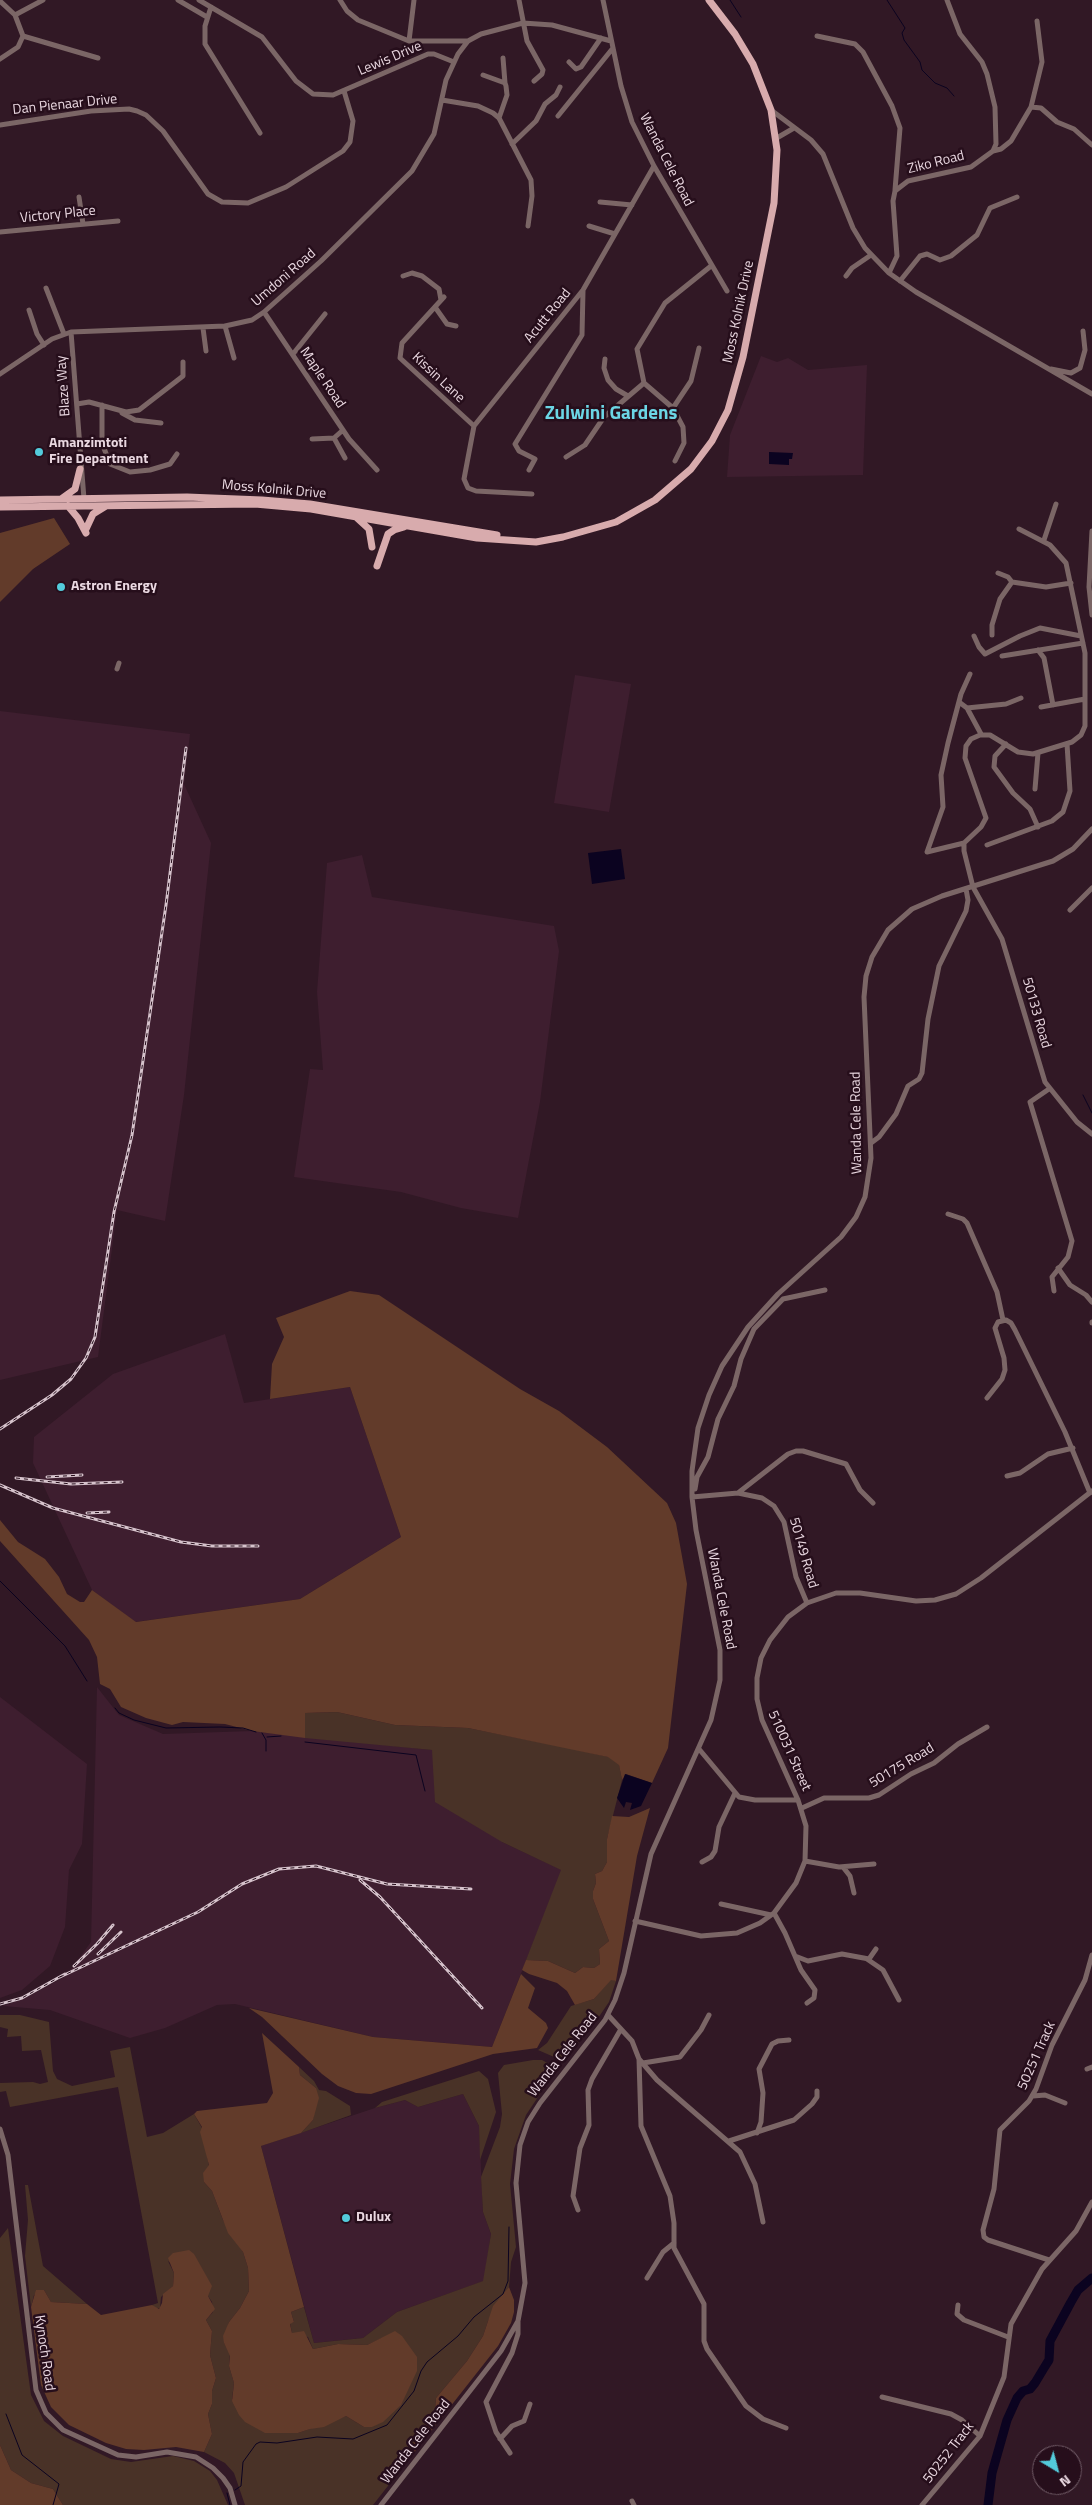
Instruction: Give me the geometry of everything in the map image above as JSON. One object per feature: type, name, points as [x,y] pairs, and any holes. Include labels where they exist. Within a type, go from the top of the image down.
[{"type":"main road","name":"Moss Kolnik Drive","points":[[0,507],[255,504],[311,509],[500,540],[536,542],[564,538],[601,527],[646,507],[671,488],[691,469],[712,441],[728,410],[743,357],[774,203],[777,176],[771,110],[753,64],[735,34],[709,0]]},
{"type":"main road","points":[[61,499],[74,489],[80,469]]},
{"type":"main road","name":"Moss Kolnik Drive","points":[[0,500],[187,497],[310,504],[482,533],[544,540]]},
{"type":"main road","points":[[68,506],[86,532],[96,511],[111,505]]},
{"type":"main road","points":[[353,516],[368,526],[372,547]]},
{"type":"main road","points":[[377,566],[388,534],[394,530],[410,526]]},
{"type":"street","points":[[15,14],[43,0]]},
{"type":"street","points":[[178,0],[207,17]]},
{"type":"street","name":"Lewis Drive","points":[[199,0],[262,36],[296,81],[307,90],[324,96],[344,91],[428,54],[434,54],[454,62]]},
{"type":"street","points":[[340,0],[347,11],[358,20],[409,42],[468,42]]},
{"type":"street","points":[[409,42],[414,0]]},
{"type":"street","points":[[519,0],[522,23],[529,46],[543,67],[542,74],[534,81]]},
{"type":"street","name":"Wanda Cele Road","points":[[603,0],[611,41],[632,122],[654,166],[727,291]]},
{"type":"street","points":[[947,0],[960,34],[982,62],[988,74],[995,107],[996,138],[993,151]]},
{"type":"street","points":[[0,1],[15,14],[23,36],[18,47],[0,59]]},
{"type":"street","points":[[211,7],[207,17],[204,36],[205,44],[260,133]]},
{"type":"street","name":"Ziko Road","points":[[889,273],[897,256],[893,201],[895,191],[908,180],[971,167],[993,151],[1001,149],[1011,141],[1031,107],[1042,62],[1037,21]]},
{"type":"street","points":[[454,62],[468,42],[481,34],[522,23],[552,25],[611,41]]},
{"type":"street","points":[[23,36],[98,58]]},
{"type":"street","points":[[817,36],[855,44],[863,52],[892,106],[900,128],[895,191]]},
{"type":"street","points":[[569,62],[576,69],[582,67],[601,38]]},
{"type":"street","points":[[558,116],[613,48]]},
{"type":"street","points":[[498,118],[507,94],[504,82],[503,58]]},
{"type":"street","name":"Umdoni Road","points":[[0,374],[44,345],[71,332],[225,326],[244,323],[264,312],[321,261],[412,172],[434,134],[454,62]]},
{"type":"street","points":[[483,75],[504,82]]},
{"type":"street","points":[[512,144],[536,122],[545,104],[556,95],[560,87]]},
{"type":"street","name":"Dan Pienaar Drive","points":[[0,125],[91,111],[129,109],[137,111],[146,115],[163,131],[208,194],[222,202],[248,203],[286,187],[343,151],[350,142],[353,122],[344,91]]},
{"type":"street","points":[[442,100],[478,106],[493,113],[498,118],[532,186],[528,226]]},
{"type":"street","points":[[1031,107],[1040,108],[1057,122],[1074,129],[1092,145]]},
{"type":"street","points":[[771,110],[811,140],[822,154],[832,172],[854,228],[872,255],[889,273],[1092,394]]},
{"type":"street","points":[[775,139],[794,128]]},
{"type":"street","name":"Acutt Road","points":[[532,494],[476,491],[468,488],[464,479],[474,426],[583,290],[654,166]]},
{"type":"street","points":[[79,197],[83,224]]},
{"type":"street","points":[[900,281],[920,256],[927,254],[940,260],[947,259],[977,235],[986,214],[993,206],[1006,203],[1017,197]]},
{"type":"street","points":[[600,202],[632,205]]},
{"type":"street","name":"Victory Place","points":[[0,232],[118,221]]},
{"type":"street","points":[[589,226],[615,234]]},
{"type":"street","points":[[846,276],[852,268],[872,255]]},
{"type":"street","points":[[675,461],[681,451],[685,436],[681,420],[673,408],[644,383],[636,354],[638,345],[665,303],[711,266]]},
{"type":"street","name":"Kissin Lane","points":[[403,276],[412,273],[422,276],[439,289],[442,299],[402,344],[399,353],[400,358],[474,426]]},
{"type":"street","points":[[46,288],[64,334]]},
{"type":"street","points":[[529,470],[535,459],[519,451],[515,444],[582,335],[583,290]]},
{"type":"street","points":[[435,307],[448,324],[456,326]]},
{"type":"street","points":[[29,310],[36,334],[44,345]]},
{"type":"street","name":"Maple Road","points":[[264,312],[343,430],[362,455],[377,470]]},
{"type":"street","points":[[293,354],[325,314]]},
{"type":"street","points":[[225,326],[234,358]]},
{"type":"street","points":[[203,328],[206,351]]},
{"type":"street","points":[[1048,369],[1071,373],[1080,368],[1085,350],[1083,331]]},
{"type":"street","name":"Blaze Way","points":[[71,332],[80,469],[84,499]]},
{"type":"street","points":[[673,408],[691,381],[699,348]]},
{"type":"street","points":[[605,359],[604,368],[608,380],[616,389],[628,396]]},
{"type":"street","points":[[77,404],[89,402],[133,412],[144,408],[183,376],[183,362]]},
{"type":"street","points":[[566,457],[585,445],[601,421],[644,383]]},
{"type":"street","points":[[102,405],[102,443],[110,464],[130,472],[150,470],[170,464],[177,454]]},
{"type":"street","points":[[118,410],[135,420],[161,424]]},
{"type":"street","points":[[312,440],[334,438],[343,430]]},
{"type":"street","points":[[334,438],[345,458]]},
{"type":"street","points":[[1044,540],[1056,504]]},
{"type":"street","points":[[970,674],[959,702],[941,775],[943,807],[928,845],[929,853],[964,844],[984,824],[986,818],[984,806],[970,776],[965,755],[968,742],[981,734],[994,736],[1022,753],[1038,753],[1067,744],[1078,738],[1084,729],[1086,664],[1071,583],[1064,560],[1044,540],[1019,529]]},
{"type":"street","points":[[1092,531],[1089,570],[1092,615]]},
{"type":"street","points":[[998,573],[1008,576],[1012,582],[1046,587],[1071,583]]},
{"type":"street","points":[[992,635],[992,625],[1000,599],[1012,582]]},
{"type":"street","points":[[974,636],[985,654],[1040,628],[1082,636]]},
{"type":"street","points":[[1002,656],[1083,643]]},
{"type":"street","points":[[1038,650],[1044,658],[1053,705]]},
{"type":"street","points":[[117,669],[119,663]]},
{"type":"street","points":[[1086,664],[1092,663]]},
{"type":"street","points":[[967,708],[1006,704],[1021,698]]},
{"type":"street","points":[[1041,707],[1086,699]]},
{"type":"street","points":[[959,702],[967,708],[981,734]]},
{"type":"street","points":[[1006,744],[995,756],[994,767],[1013,793],[1030,809],[1038,826]]},
{"type":"street","points":[[987,845],[1056,818],[1068,802],[1070,791],[1067,744]]},
{"type":"street","points":[[1035,789],[1038,753]]},
{"type":"street","name":"Wanda Cele Road","points":[[381,2505],[492,2363],[518,2321],[525,2282],[516,2183],[520,2145],[528,2122],[540,2103],[608,2015],[624,1973],[651,1854],[699,1748],[717,1702],[720,1659],[719,1637],[699,1544],[692,1471],[698,1428],[709,1394],[722,1366],[748,1326],[763,1309],[841,1237],[856,1217],[869,1186],[871,1143],[864,997],[866,976],[872,957],[888,930],[912,909],[930,900],[1053,861],[1073,849],[1092,829]]},
{"type":"street","name":"50133 Road","points":[[964,844],[973,887],[1002,939],[1042,1074],[1049,1089],[1077,1122],[1092,1134]]},
{"type":"street","points":[[1070,910],[1092,888]]},
{"type":"street","points":[[871,1143],[894,1118],[908,1086],[919,1078],[922,1073],[928,1019],[937,972],[941,958],[966,911],[966,889]]},
{"type":"street","points":[[1049,1089],[1030,1102],[1072,1245],[1068,1257],[1052,1277],[1054,1292]]},
{"type":"street","points":[[948,1214],[963,1219],[967,1223],[997,1292],[1003,1320]]},
{"type":"street","points":[[1058,1268],[1070,1285],[1086,1295],[1092,1302]]},
{"type":"street","points":[[694,1497],[696,1482],[708,1457],[718,1419],[734,1386],[748,1340],[754,1329],[783,1299],[825,1290]]},
{"type":"street","points":[[987,1398],[1005,1370],[1004,1358],[995,1328],[998,1322],[1008,1321],[1015,1330],[1046,1392],[1073,1448],[1091,1492]]},
{"type":"street","points":[[1007,1476],[1020,1473],[1048,1454],[1073,1448]]},
{"type":"street","points":[[738,1493],[767,1469],[796,1451],[846,1464],[858,1487],[873,1503]]},
{"type":"street","name":"510031 Street","points":[[635,1920],[689,1935],[709,1936],[737,1932],[760,1923],[772,1914],[790,1894],[805,1861],[807,1835],[802,1808],[762,1720],[756,1687],[761,1658],[770,1640],[788,1617],[807,1603],[836,1593],[848,1592],[916,1601],[935,1600],[956,1594],[981,1578],[1091,1492]]},
{"type":"street","name":"50149 Road","points":[[694,1497],[738,1493],[762,1498],[778,1511],[784,1522],[796,1577],[807,1603]]},
{"type":"street","name":"50175 Road","points":[[802,1808],[824,1798],[869,1798],[884,1793],[911,1774],[934,1763],[946,1752],[986,1726]]},
{"type":"street","points":[[699,1748],[735,1793],[742,1798],[755,1800],[798,1800]]},
{"type":"street","points":[[702,1862],[711,1857],[714,1851],[719,1827],[735,1793]]},
{"type":"street","points":[[805,1861],[843,1867],[874,1864]]},
{"type":"street","points":[[843,1867],[850,1876],[854,1893]]},
{"type":"street","points":[[721,1904],[772,1914],[795,1955],[801,1970],[815,1992],[812,2001],[807,2003]]},
{"type":"street","points":[[867,1959],[876,1949]]},
{"type":"street","points":[[795,1955],[808,1961],[842,1954],[867,1959],[883,1970],[900,2000]]},
{"type":"street","name":"50251 Track","points":[[1049,2260],[988,2240],[983,2234],[994,2189],[1000,2130],[1033,2096],[1052,2045],[1085,1980],[1092,1955]]},
{"type":"street","points":[[1085,1980],[1092,1981]]},
{"type":"street","points":[[608,2015],[632,2041],[641,2061],[657,2080],[729,2141],[746,2161],[755,2184],[763,2222]]},
{"type":"street","points":[[641,2061],[680,2057],[701,2030],[709,2015]]},
{"type":"street","points":[[578,2210],[572,2196],[580,2148],[589,2125],[590,2085],[621,2029]]},
{"type":"street","points":[[757,2133],[761,2122],[763,2093],[759,2069],[774,2042],[789,2040]]},
{"type":"street","points":[[641,2061],[642,2126],[670,2196],[674,2224],[674,2244],[677,2256],[704,2304],[705,2345],[746,2406],[763,2419],[786,2428]]},
{"type":"street","points":[[729,2141],[800,2117],[817,2097],[817,2091]]},
{"type":"street","points":[[1033,2096],[1045,2095],[1065,2104]]},
{"type":"street","name":"Kynoch Road","points":[[0,2128],[8,2155],[36,2390],[46,2413],[63,2430],[118,2455],[136,2457],[175,2452],[196,2457],[214,2468],[223,2478],[230,2488],[235,2505]]},
{"type":"street","name":"50252 Track","points":[[922,2505],[980,2436],[1004,2377],[1008,2337],[1015,2315],[1049,2260],[1076,2231],[1092,2202]]},
{"type":"street","points":[[647,2278],[663,2252],[674,2244]]},
{"type":"street","points":[[958,2305],[957,2314],[964,2320],[1008,2337]]},
{"type":"street","points":[[510,2453],[500,2439],[486,2402],[512,2353],[518,2334],[518,2321]]},
{"type":"street","points":[[882,2397],[951,2414],[962,2420],[980,2436]]},
{"type":"street","points":[[500,2439],[512,2426],[524,2421],[530,2404]]},
{"type":"shaded area","points":[[761,356],[777,362],[788,358],[808,370],[867,365],[863,475],[727,477],[730,435]]},
{"type":"shaded area","points":[[769,452],[793,453],[792,459],[789,459],[789,465],[769,464]]},
{"type":"shaded area","points":[[54,518],[70,544],[33,569],[0,602],[0,533]]},
{"type":"shaded area","points":[[575,675],[631,684],[609,812],[554,803]]},
{"type":"shaded area","points":[[0,711],[190,734],[184,784],[211,843],[184,1095],[165,1221],[117,1210],[98,1357],[0,1380]]},
{"type":"shaded area","points":[[621,849],[625,879],[592,884],[588,853]]},
{"type":"shaded area","points":[[362,855],[372,897],[554,926],[559,951],[540,1102],[518,1218],[461,1208],[401,1192],[294,1177],[310,1069],[323,1070],[317,992],[327,863]]},
{"type":"shaded area","points":[[350,1291],[379,1295],[520,1389],[559,1411],[607,1447],[667,1503],[676,1523],[687,1584],[668,1748],[652,1783],[626,1774],[622,1780],[619,1765],[608,1757],[468,1728],[395,1725],[337,1712],[305,1713],[305,1738],[252,1731],[225,1724],[183,1722],[172,1725],[146,1718],[121,1707],[110,1689],[100,1684],[97,1657],[89,1640],[0,1541],[0,1520],[18,1542],[45,1559],[59,1577],[67,1594],[80,1602],[84,1602],[92,1590],[136,1622],[300,1599],[401,1537],[350,1387],[270,1399],[272,1364],[284,1337],[276,1318]]},
{"type":"shaded area","points":[[225,1334],[244,1403],[350,1387],[401,1537],[300,1599],[135,1622],[92,1590],[33,1463],[34,1437],[113,1374]]},
{"type":"shaded area","points":[[97,1687],[119,1715],[163,1734],[252,1731],[432,1750],[502,1842],[562,1870],[492,2047],[373,2037],[235,2004],[217,2005],[165,2028],[130,2038],[50,2010],[3,2006],[29,1996],[66,1976],[91,1942]]},
{"type":"shaded area","points":[[0,1697],[87,1764],[82,1844],[69,1870],[65,1927],[50,1966],[22,1990],[0,1998]]},
{"type":"shaded area","points":[[337,1712],[395,1725],[468,1728],[609,1757],[619,1764],[622,1780],[607,1839],[607,1862],[602,1871],[595,1874],[596,1883],[593,1891],[593,1899],[609,1941],[599,1949],[600,1964],[594,1968],[583,1967],[575,1973],[548,1961],[526,1960],[561,1870],[502,1842],[435,1802],[432,1750],[305,1738],[305,1713]]},
{"type":"shaded area","points":[[625,1774],[652,1783],[641,1806],[630,1810],[632,1803],[626,1802],[624,1808],[617,1798]]},
{"type":"shaded area","points":[[650,1808],[637,1856],[616,1981],[611,1980],[594,1999],[575,2005],[567,1991],[557,1983],[522,1970],[526,1960],[548,1961],[575,1973],[583,1967],[594,1968],[600,1964],[599,1949],[609,1941],[593,1899],[593,1891],[596,1883],[595,1874],[602,1871],[607,1862],[607,1839],[612,1816],[629,1817]]},
{"type":"shaded area","points":[[521,1974],[535,1988],[528,2008],[546,2023],[548,2028],[537,2048],[493,2054],[371,2094],[356,2093],[338,2086],[322,2074],[262,2017],[249,2008],[373,2037],[492,2047]]},
{"type":"shaded area","points":[[611,1979],[616,1981],[609,2002],[565,2059],[561,2060],[538,2050],[547,2043],[571,2006],[594,1999]]},
{"type":"shaded area","points":[[0,2015],[20,2015],[49,2022],[53,2071],[57,2079],[72,2086],[115,2077],[110,2051],[130,2047],[147,2137],[163,2133],[194,2114],[202,2128],[209,2166],[204,2182],[212,2191],[223,2220],[243,2252],[248,2268],[249,2291],[240,2308],[229,2322],[224,2343],[230,2354],[229,2366],[234,2383],[232,2399],[298,2433],[346,2416],[364,2427],[372,2427],[382,2338],[367,2345],[338,2344],[313,2349],[308,2337],[292,2333],[290,2323],[294,2322],[291,2312],[304,2307],[314,2343],[363,2338],[397,2312],[483,2281],[491,2234],[483,2212],[481,2177],[500,2127],[502,2114],[498,2073],[504,2065],[533,2060],[542,2060],[551,2065],[552,2076],[526,2115],[514,2149],[510,2184],[516,2247],[511,2262],[509,2287],[488,2321],[483,2336],[467,2361],[436,2398],[435,2411],[413,2444],[413,2454],[373,2505],[245,2505],[234,2473],[225,2463],[204,2452],[212,2434],[208,2414],[212,2404],[212,2391],[216,2378],[210,2355],[212,2331],[206,2320],[213,2312],[212,2302],[208,2293],[168,2261],[174,2273],[173,2286],[161,2297],[160,2308],[155,2309],[152,2305],[158,2303],[118,2087],[10,2107],[6,2091],[0,2092],[0,2083],[33,2082],[40,2084],[48,2082],[41,2050],[22,2051],[21,2036],[7,2037],[8,2029],[0,2027]]},
{"type":"shaded area","points":[[262,2033],[299,2067],[300,2075],[316,2088],[319,2098],[313,2120],[301,2133],[261,2146],[304,2307],[291,2312],[294,2322],[290,2324],[292,2333],[304,2331],[313,2349],[338,2344],[367,2345],[395,2331],[402,2336],[417,2357],[417,2371],[401,2405],[383,2422],[372,2427],[364,2427],[346,2416],[324,2427],[298,2433],[265,2433],[245,2422],[232,2401],[234,2383],[229,2366],[230,2356],[223,2336],[229,2322],[240,2308],[249,2291],[248,2268],[243,2252],[228,2233],[212,2191],[204,2182],[203,2173],[209,2165],[200,2132],[202,2127],[194,2114],[197,2111],[267,2103],[273,2093]]},
{"type":"shaded area","points":[[299,2067],[314,2081],[319,2090],[326,2091],[350,2106],[351,2115],[301,2133],[313,2120],[316,2088],[300,2075]]},
{"type":"shaded area","points":[[479,2071],[488,2079],[496,2112],[480,2160],[479,2126],[463,2094],[418,2107],[405,2100],[375,2108],[382,2102]]},
{"type":"shaded area","points":[[463,2094],[479,2126],[483,2212],[491,2234],[484,2281],[397,2312],[363,2338],[314,2343],[261,2146],[375,2108],[405,2100],[418,2107]]},
{"type":"shaded area","points":[[25,2185],[28,2185],[43,2266],[87,2304],[51,2302],[44,2290],[34,2295],[31,2307],[25,2256],[28,2220]]},
{"type":"shaded area","points":[[8,2228],[31,2395],[44,2421],[63,2436],[111,2459],[131,2462],[173,2456],[194,2461],[210,2471],[217,2480],[228,2505],[63,2505],[53,2489],[31,2483],[11,2470],[0,2445],[0,2238]]},
{"type":"shaded area","points":[[189,2250],[194,2254],[212,2286],[208,2296],[215,2309],[206,2320],[212,2331],[210,2355],[216,2378],[212,2391],[212,2404],[208,2414],[212,2434],[204,2452],[176,2447],[144,2450],[126,2449],[106,2443],[69,2425],[51,2407],[41,2385],[31,2307],[36,2290],[44,2290],[51,2302],[87,2304],[101,2315],[152,2305],[159,2309],[163,2294],[173,2286],[174,2273],[168,2258],[173,2253]]},
{"type":"shaded area","points":[[509,2287],[514,2300],[514,2312],[511,2323],[498,2346],[413,2454],[413,2444],[435,2411],[436,2398],[467,2361],[483,2336],[493,2306]]},
{"type":"shaded area","points":[[0,2445],[11,2470],[31,2483],[53,2489],[63,2505],[0,2505]]},
{"type":"waterway","points":[[730,0],[741,17]]},
{"type":"waterway","points":[[887,0],[905,28],[902,33],[904,40],[920,62],[922,70],[935,83],[947,88],[954,96]]},
{"type":"waterway","points":[[1083,1095],[1092,1113]]},
{"type":"waterway","points":[[0,1581],[65,1646],[87,1681]]},
{"type":"waterway","points":[[115,1708],[119,1713],[134,1720],[166,1728],[243,1728],[256,1732]]},
{"type":"waterway","points":[[262,1733],[266,1740],[266,1751]]},
{"type":"waterway","points":[[267,1737],[281,1736]]},
{"type":"waterway","points":[[305,1742],[416,1755],[425,1791]]},
{"type":"waterway","points":[[235,2490],[241,2486],[243,2462],[256,2444],[260,2442],[277,2443],[317,2437],[353,2439],[387,2425],[414,2391],[421,2371],[427,2362],[458,2336],[474,2317],[503,2294],[508,2281],[509,2227]]},
{"type":"waterway","points":[[988,2505],[992,2473],[1007,2420],[1017,2398],[1023,2391],[1030,2389],[1035,2383],[1049,2360],[1050,2341],[1071,2302],[1078,2290],[1092,2278]]},
{"type":"waterway","points":[[6,2414],[22,2455],[59,2484],[53,2505]]},
{"type":"waterway","points":[[227,2493],[230,2505]]},
{"type":"railway","points":[[0,1429],[52,1395],[71,1379],[86,1358],[95,1337],[114,1212],[132,1135],[166,905],[186,748]]},
{"type":"railway","points":[[47,1477],[82,1475]]},
{"type":"railway","points":[[16,1478],[71,1484],[122,1482]]},
{"type":"railway","points":[[0,1485],[53,1508],[181,1542],[212,1546],[258,1546]]},
{"type":"railway","points":[[87,1513],[109,1512]]},
{"type":"railway","points":[[60,1977],[198,1912],[242,1884],[279,1869],[316,1866],[387,1884],[471,1889]]},
{"type":"railway","points":[[360,1880],[380,1897],[482,2008]]},
{"type":"railway","points":[[74,1966],[97,1944],[113,1925]]},
{"type":"railway","points":[[98,1954],[121,1932]]},
{"type":"railway","points":[[0,2004],[22,1998],[65,1974]]},
{"type":"place","name":"Amanzimtoti Fire Department","points":[[39,452]]},
{"type":"place","name":"Astron Energy","points":[[61,587]]},
{"type":"place","name":"Dulux","points":[[346,2218]]},
{"type":"district","name":"Zulwini Gardens","points":[[611,414]]}]
